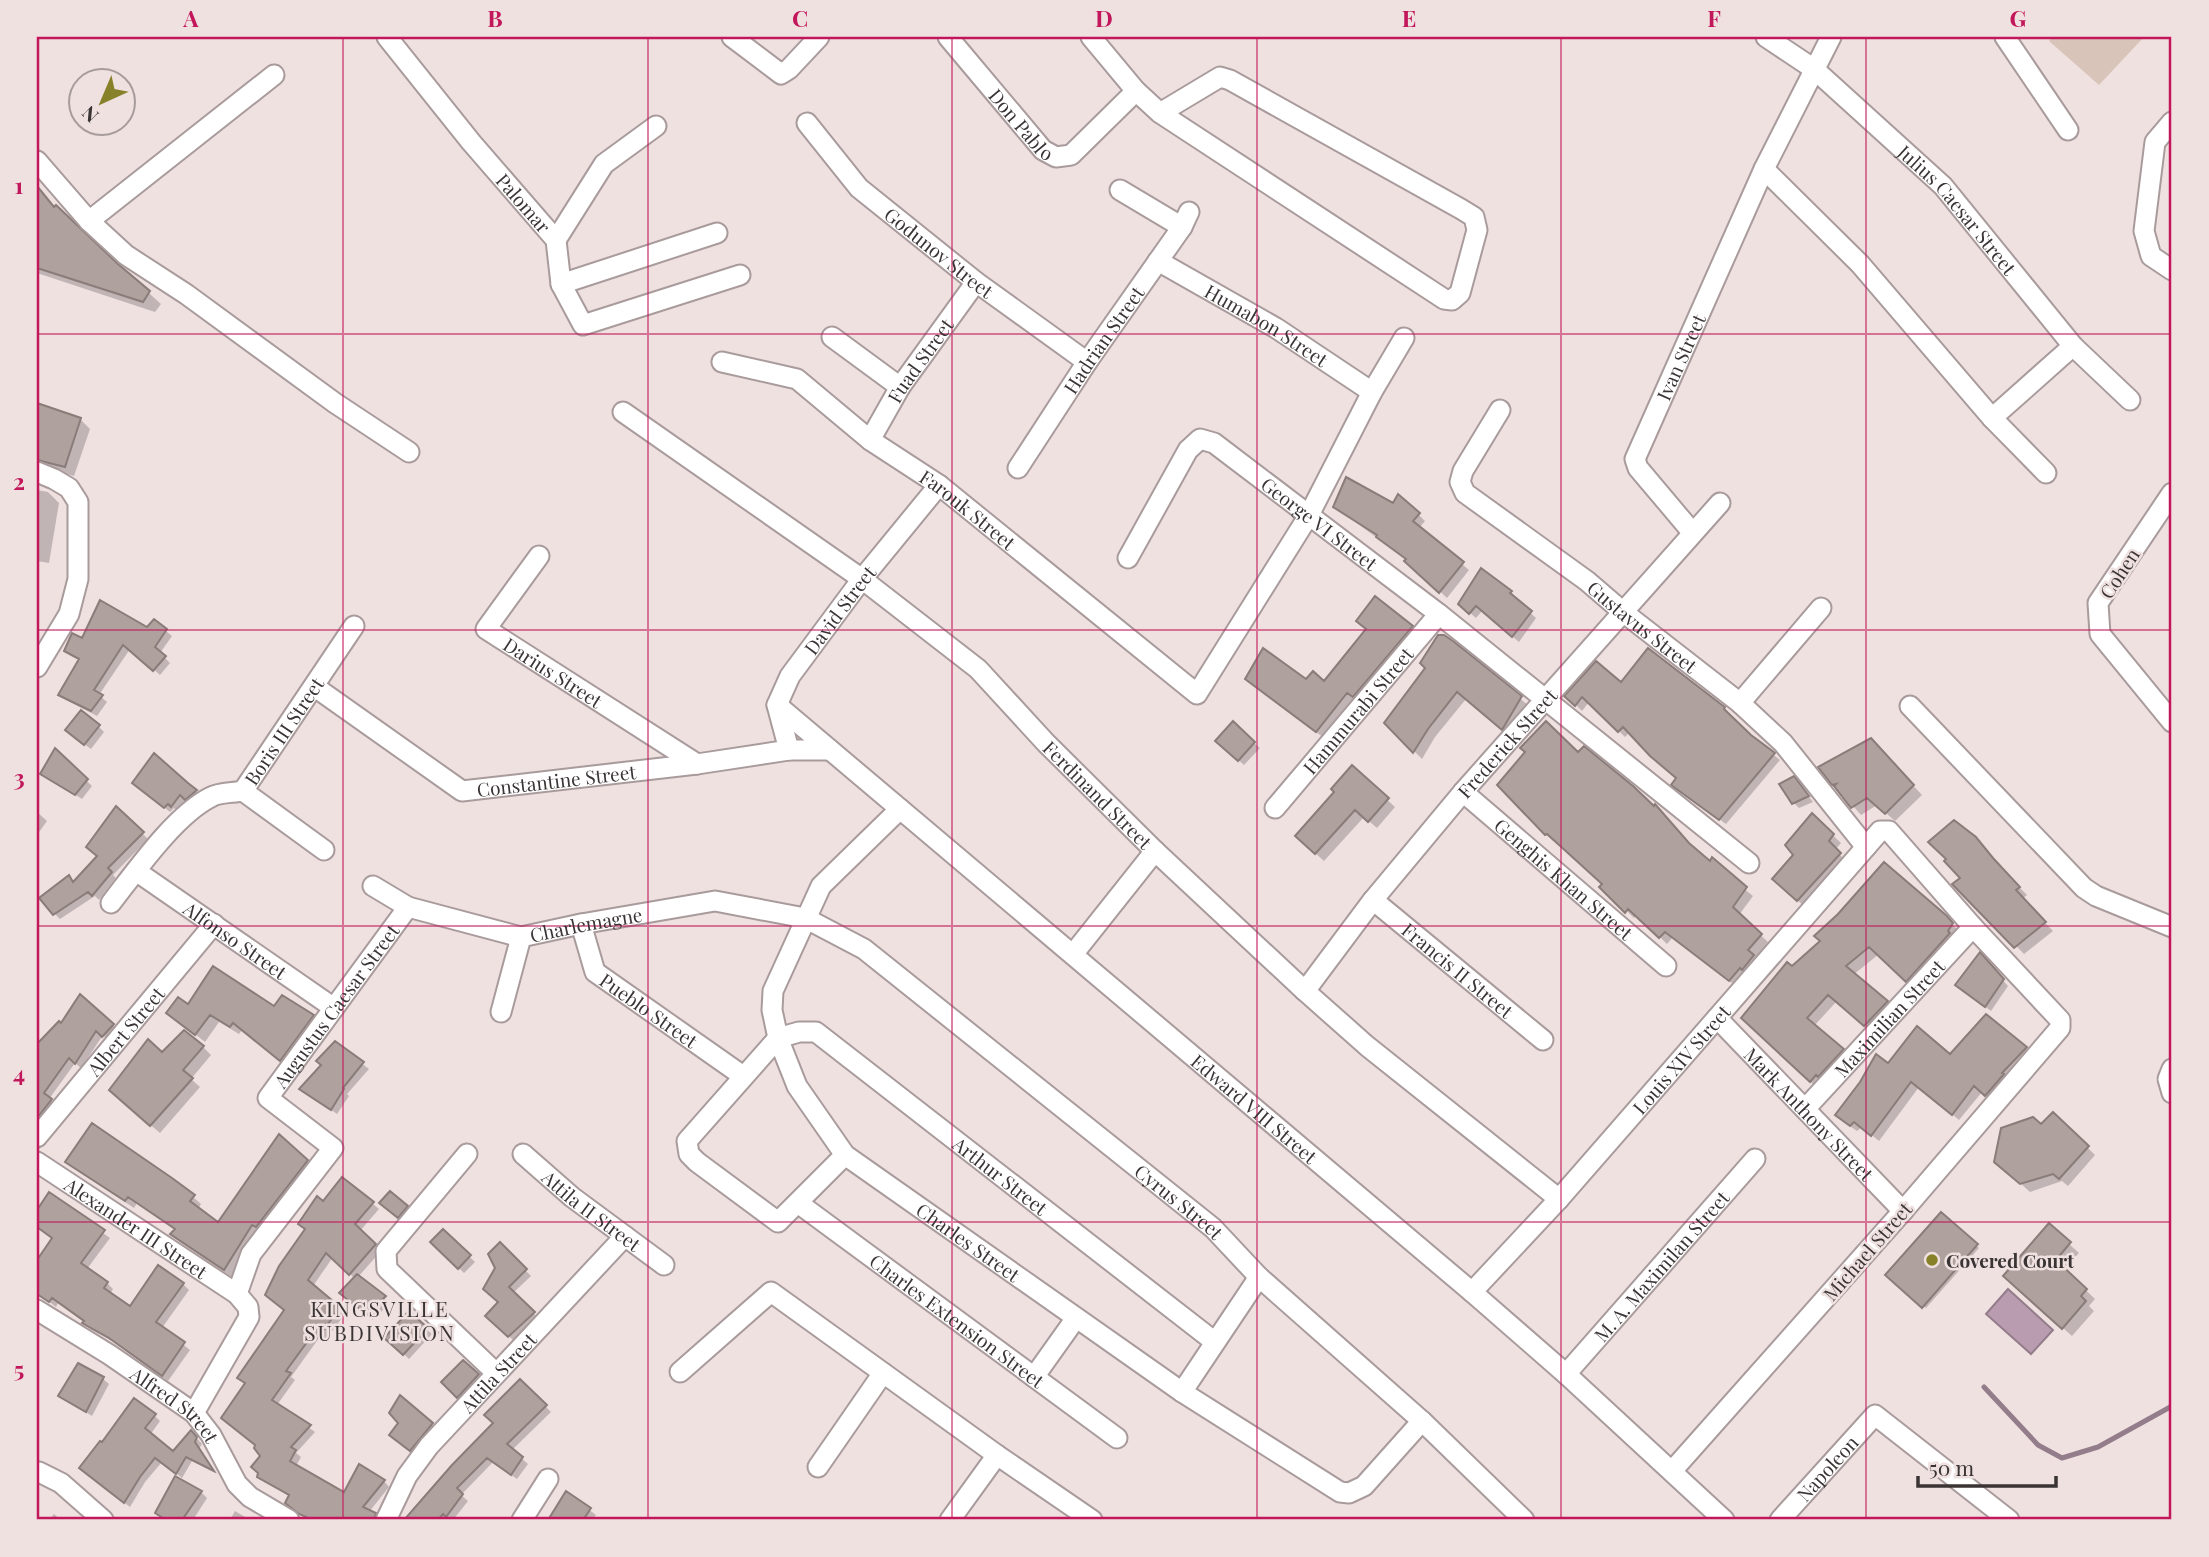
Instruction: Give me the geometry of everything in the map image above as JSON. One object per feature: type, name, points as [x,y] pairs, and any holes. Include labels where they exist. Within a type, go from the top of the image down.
[{"type":"street","name":"Palomar","points":[[387,37],[471,142],[556,240],[561,284]]},
{"type":"street","points":[[732,37],[781,74],[819,37]]},
{"type":"street","name":"Don Pablo","points":[[948,37],[1043,150],[1056,157],[1071,155],[1136,91]]},
{"type":"street","points":[[1091,37],[1136,91],[1160,113],[1444,299],[1452,300],[1460,293],[1477,230],[1474,217],[1461,209],[1220,76],[1160,113]]},
{"type":"street","name":"Julius Caesar Street","points":[[1766,37],[1814,69],[1942,186],[2073,346],[2130,400]]},
{"type":"street","points":[[1831,37],[1764,169],[1860,264],[1992,418],[2046,473]]},
{"type":"street","points":[[2005,37],[2068,130]]},
{"type":"street","points":[[89,221],[274,75]]},
{"type":"street","points":[[2172,121],[2155,142],[2144,231],[2151,256],[2172,270]]},
{"type":"street","name":"Godunov Street","points":[[807,123],[859,188],[976,282],[1087,362]]},
{"type":"street","points":[[556,240],[604,164],[656,126]]},
{"type":"street","points":[[37,161],[89,221],[126,255],[186,294],[335,403],[409,452]]},
{"type":"street","name":"Ivan Street","points":[[1692,532],[1638,468],[1635,459],[1764,169]]},
{"type":"street","name":"Hadrian Street","points":[[1018,468],[1185,219],[1120,190]]},
{"type":"street","points":[[717,233],[561,284],[583,325],[740,275]]},
{"type":"street","name":"Humabon Street","points":[[1158,261],[1276,328],[1372,392]]},
{"type":"street","name":"Fuad Street","points":[[870,440],[900,387],[976,282]]},
{"type":"street","points":[[832,337],[900,387]]},
{"type":"street","points":[[1309,515],[1372,392],[1404,338]]},
{"type":"street","points":[[1992,418],[2073,346]]},
{"type":"street","name":"Farouk Street","points":[[722,362],[797,379],[870,440],[939,485],[1197,694],[1309,515]]},
{"type":"street","name":"Gustavus Street","points":[[1500,410],[1463,471],[1460,482],[1465,493],[1587,581],[1740,703],[1783,743],[1866,847]]},
{"type":"street","name":"Ferdinand Street","points":[[624,412],[862,579],[978,669],[1046,743],[1155,851],[1305,991],[1367,1046],[1559,1199]]},
{"type":"street","name":"George VI Street","points":[[1128,558],[1188,450],[1200,439],[1214,443],[1439,614],[1749,863]]},
{"type":"street","points":[[37,472],[54,478],[69,488],[78,502],[78,579],[69,614],[37,667]]},
{"type":"street","name":"David Street","points":[[777,705],[790,676],[862,579],[939,485]]},
{"type":"street","name":"Frederick Street","points":[[1305,991],[1373,900],[1463,792],[1720,503]]},
{"type":"street","name":"Cohen","points":[[2169,506],[2098,603],[2100,634],[2172,722]]},
{"type":"street","name":"Darius Street","points":[[539,556],[486,629],[697,764]]},
{"type":"street","points":[[1740,703],[1821,608]]},
{"type":"street","name":"Hammurabi Street","points":[[1275,808],[1439,614]]},
{"type":"street","name":"Boris III Street","points":[[111,903],[181,819],[212,796],[243,791],[354,626]]},
{"type":"street","name":"Constantine Street","points":[[315,687],[462,791],[697,764],[789,750],[830,750]]},
{"type":"street","points":[[777,705],[789,750]]},
{"type":"street","name":"Edward VIII Street","points":[[777,705],[1472,1292],[1566,1374],[1724,1520]]},
{"type":"street","points":[[1909,706],[2084,888],[2096,896],[2172,927]]},
{"type":"street","points":[[243,791],[324,850]]},
{"type":"street","name":"Genghis Khan Street","points":[[1463,792],[1666,966]]},
{"type":"street","name":"Charles Street","points":[[900,809],[821,886],[773,991],[772,1010],[778,1038],[797,1086],[845,1155],[1182,1392],[1340,1492],[1349,1493],[1364,1486],[1422,1420]]},
{"type":"street","name":"Louis XIV Street","points":[[1472,1292],[1559,1199],[1880,831],[1889,831],[1973,928]]},
{"type":"street","points":[[1073,953],[1155,851]]},
{"type":"street","name":"Alfonso Street","points":[[136,871],[334,1008]]},
{"type":"street","name":"Charlemagne","points":[[373,886],[408,907],[522,937],[582,923],[715,901],[805,918]]},
{"type":"street","name":"Francis II Street","points":[[1373,900],[1543,1040]]},
{"type":"street","name":"Augustus Caesar Street","points":[[237,1294],[251,1254],[333,1148],[268,1098],[408,907]]},
{"type":"street","name":"Cyrus Street","points":[[805,918],[864,949],[1213,1228],[1259,1277],[1422,1420],[1524,1520]]},
{"type":"street","name":"Albert Street","points":[[37,1137],[214,923]]},
{"type":"street","name":"Pueblo Street","points":[[582,923],[595,972],[743,1076]]},
{"type":"street","name":"Michael Street","points":[[1672,1471],[1903,1211],[2060,1028],[2060,1020],[1973,928]]},
{"type":"street","name":"Maximilian Street","points":[[1805,1109],[1973,928]]},
{"type":"street","points":[[501,1012],[522,937]]},
{"type":"street","name":"Mark Anthony Street","points":[[1717,1018],[1903,1211]]},
{"type":"street","name":"Arthur Street","points":[[778,1038],[799,1032],[816,1032],[1215,1342]]},
{"type":"street","points":[[778,1038],[687,1141],[689,1154],[778,1222],[845,1155]]},
{"type":"street","points":[[2172,1069],[2168,1079],[2172,1093]]},
{"type":"street","points":[[467,1154],[386,1251],[387,1269],[495,1373]]},
{"type":"street","name":"Attila II Street","points":[[523,1154],[572,1197],[664,1265]]},
{"type":"street","name":"M. A. Maximilan Street","points":[[1566,1374],[1755,1159]]},
{"type":"street","name":"Alexander III Street","points":[[37,1162],[237,1294]]},
{"type":"street","name":"Charles Extension Street","points":[[798,1203],[1117,1438]]},
{"type":"street","name":"Attila Street","points":[[386,1520],[407,1476],[429,1446],[625,1236]]},
{"type":"street","points":[[1182,1392],[1259,1277]]},
{"type":"street","points":[[680,1371],[771,1292],[997,1455],[1093,1520]]},
{"type":"street","points":[[194,1413],[249,1317],[248,1307],[237,1294]]},
{"type":"street","name":"Alfred Street","points":[[37,1310],[110,1354],[194,1413],[211,1436],[237,1484],[250,1497],[289,1520]]},
{"type":"street","points":[[1034,1377],[1076,1318]]},
{"type":"street","points":[[818,1467],[883,1373]]},
{"type":"street","name":"Napoleon","points":[[1780,1520],[1875,1415],[2009,1520]]},
{"type":"street","points":[[950,1520],[997,1455]]},
{"type":"street","points":[[39,1472],[61,1483],[103,1520]]},
{"type":"street","points":[[523,1520],[548,1479]]},
{"type":"shaded area","points":[[2052,37],[2144,37],[2099,85],[2049,41]]},
{"type":"shaded area","points":[[2008,1289],[2053,1330],[2031,1354],[1986,1314]]},
{"type":"building","points":[[37,186],[54,207],[56,205],[150,291],[143,302],[37,268]]},
{"type":"building","points":[[37,403],[81,418],[65,467],[37,460]]},
{"type":"building","points":[[1346,477],[1393,503],[1398,494],[1420,513],[1413,521],[1464,562],[1439,593],[1404,561],[1406,559],[1376,537],[1377,535],[1333,507]]},
{"type":"building","points":[[1481,568],[1512,591],[1510,593],[1532,611],[1512,637],[1476,606],[1469,614],[1458,604]]},
{"type":"building","points":[[1375,596],[1413,626],[1353,697],[1347,693],[1316,732],[1245,679],[1263,648],[1306,679],[1313,671],[1324,681],[1366,629],[1356,621]]},
{"type":"building","points":[[100,600],[147,627],[154,619],[167,629],[155,647],[166,656],[153,671],[123,645],[94,690],[103,695],[91,711],[58,695],[79,659],[64,651],[72,633],[82,638]]},
{"type":"building","points":[[1438,635],[1444,635],[1453,641],[1522,696],[1502,730],[1457,692],[1413,753],[1384,723],[1425,668],[1420,663]]},
{"type":"building","points":[[1648,648],[1725,707],[1751,735],[1775,753],[1719,820],[1671,785],[1676,778],[1650,756],[1623,727],[1618,732],[1582,697],[1575,706],[1564,696],[1596,661],[1621,682]]},
{"type":"building","points":[[81,710],[100,725],[84,745],[65,730]]},
{"type":"building","points":[[1233,721],[1255,742],[1238,761],[1215,741]]},
{"type":"building","points":[[1546,721],[1578,752],[1584,746],[1654,806],[1655,804],[1689,843],[1710,861],[1712,857],[1747,887],[1733,907],[1762,934],[1748,950],[1754,955],[1729,981],[1665,932],[1659,938],[1628,909],[1625,913],[1599,887],[1602,884],[1545,835],[1497,785],[1525,752],[1520,748]]},
{"type":"building","points":[[1871,738],[1914,785],[1885,814],[1867,798],[1851,808],[1834,786],[1836,784],[1832,785],[1818,767]]},
{"type":"building","points":[[55,748],[88,779],[75,795],[40,774]]},
{"type":"building","points":[[154,753],[197,790],[185,800],[180,795],[171,807],[168,804],[164,808],[132,783]]},
{"type":"building","points":[[1352,765],[1389,798],[1368,822],[1355,810],[1315,854],[1295,836],[1334,792],[1331,789]]},
{"type":"building","points":[[1794,776],[1809,796],[1792,804],[1779,784]]},
{"type":"building","points":[[116,806],[144,832],[108,868],[112,872],[92,896],[88,892],[53,915],[39,898],[69,875],[73,882],[97,856],[86,847]]},
{"type":"building","points":[[1812,813],[1834,834],[1829,841],[1841,853],[1797,901],[1772,879],[1793,855],[1785,845]]},
{"type":"building","points":[[1954,820],[1976,837],[2020,887],[2016,890],[2046,922],[2014,948],[1952,884],[1960,878],[1944,861],[1946,859],[1928,842]]},
{"type":"building","points":[[1884,862],[1947,916],[1953,923],[1948,931],[1950,933],[1906,982],[1869,947],[1846,966],[1888,1001],[1864,1026],[1828,995],[1807,1018],[1844,1049],[1810,1082],[1741,1018],[1787,962],[1792,966],[1820,941],[1814,936],[1838,914]]},
{"type":"building","points":[[1980,952],[2004,979],[1985,1007],[1955,985]]},
{"type":"building","points":[[213,966],[274,1006],[282,995],[314,1015],[280,1061],[233,1023],[230,1027],[210,1015],[195,1035],[166,1013],[178,997],[188,1004]]},
{"type":"building","points":[[80,994],[114,1024],[102,1037],[96,1031],[75,1064],[69,1058],[44,1093],[52,1099],[37,1118],[37,1044],[59,1021],[61,1023]]},
{"type":"building","points":[[1986,1014],[2027,1047],[1985,1096],[1974,1086],[1952,1115],[1911,1082],[1871,1136],[1854,1122],[1850,1126],[1835,1115],[1860,1082],[1876,1054],[1888,1063],[1917,1026],[1950,1054]]},
{"type":"building","points":[[184,1030],[204,1046],[183,1070],[193,1078],[150,1126],[109,1090],[148,1039],[162,1052]]},
{"type":"building","points":[[335,1041],[364,1062],[343,1088],[331,1110],[299,1089],[321,1065],[316,1061]]},
{"type":"building","points":[[2053,1112],[2089,1146],[2059,1179],[2053,1174],[2020,1184],[1994,1162],[2001,1128],[2033,1117],[2041,1124]]},
{"type":"building","points":[[92,1123],[195,1195],[190,1201],[218,1222],[279,1134],[308,1160],[256,1227],[252,1225],[224,1270],[170,1234],[175,1229],[128,1197],[125,1201],[65,1162]]},
{"type":"building","points":[[342,1177],[374,1202],[355,1224],[376,1244],[349,1275],[326,1253],[308,1280],[340,1307],[318,1338],[313,1334],[286,1371],[291,1373],[272,1400],[311,1425],[291,1447],[296,1450],[290,1461],[344,1492],[359,1464],[385,1480],[363,1507],[376,1513],[374,1520],[313,1520],[299,1514],[285,1503],[289,1495],[257,1477],[258,1473],[251,1467],[260,1456],[254,1448],[255,1445],[221,1418],[245,1383],[237,1378],[284,1310],[265,1295],[279,1266],[305,1229],[298,1224],[317,1196],[323,1201]]},
{"type":"building","points":[[390,1191],[408,1206],[398,1218],[379,1203]]},
{"type":"building","points":[[49,1192],[105,1230],[81,1263],[108,1282],[104,1288],[130,1306],[158,1265],[184,1283],[156,1322],[185,1342],[162,1376],[109,1338],[82,1323],[84,1321],[52,1298],[49,1302],[37,1294],[37,1260],[52,1238],[37,1227],[37,1210]]},
{"type":"building","name":"Covered Court","points":[[1941,1212],[1978,1244],[1922,1308],[1885,1275]]},
{"type":"building","points":[[2049,1223],[2071,1242],[2056,1260],[2087,1289],[2081,1296],[2086,1301],[2062,1329],[2003,1276]]},
{"type":"building","points":[[443,1229],[471,1255],[458,1269],[430,1242]]},
{"type":"building","points":[[500,1242],[527,1269],[509,1287],[535,1312],[508,1337],[485,1316],[498,1302],[483,1289],[495,1268],[488,1254]]},
{"type":"building","points":[[357,1274],[386,1296],[367,1315],[339,1293]]},
{"type":"building","points":[[409,1311],[428,1328],[403,1355],[384,1338]]},
{"type":"building","points":[[463,1360],[479,1374],[457,1398],[441,1382]]},
{"type":"building","points":[[78,1363],[104,1377],[86,1412],[58,1396]]},
{"type":"building","points":[[520,1379],[547,1405],[507,1444],[523,1457],[511,1475],[487,1458],[457,1488],[463,1494],[446,1517],[443,1514],[438,1520],[404,1520],[493,1423],[484,1415]]},
{"type":"building","points":[[400,1395],[433,1423],[410,1451],[389,1435],[398,1423],[389,1413]]},
{"type":"building","points":[[134,1398],[156,1414],[145,1428],[173,1451],[191,1430],[197,1437],[195,1442],[214,1471],[186,1457],[176,1474],[155,1458],[124,1503],[79,1468]]},
{"type":"building","points":[[175,1476],[202,1491],[182,1520],[166,1520],[155,1513]]},
{"type":"building","points":[[566,1491],[591,1508],[583,1520],[548,1520]]},
{"type":"waterway","points":[[1984,1387],[2038,1445],[2062,1458],[2098,1447],[2172,1406]]},
{"type":"place","name":"Covered Court","points":[[1932,1260]]},
{"type":"district","name":"KINGSVILLE SUBDIVISION","points":[[380,1320]]}]
